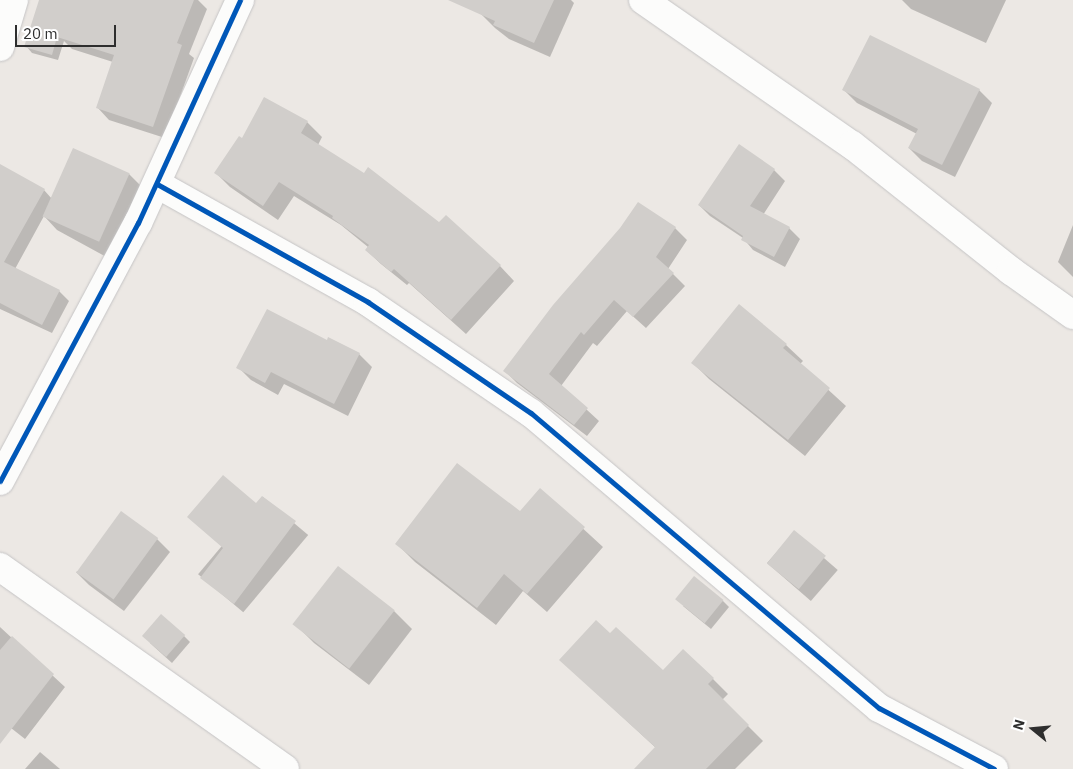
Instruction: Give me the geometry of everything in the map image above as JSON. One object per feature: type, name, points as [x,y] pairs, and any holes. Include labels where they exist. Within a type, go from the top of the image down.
[{"type":"street","points":[[0,47],[14,0]]},
{"type":"street","points":[[0,481],[157,184],[240,0]]},
{"type":"street","points":[[643,0],[852,145],[1011,271],[1073,315]]},
{"type":"street","points":[[157,184],[368,302],[531,413],[879,708],[994,769]]},
{"type":"street","points":[[0,567],[285,769]]},
{"type":"building","points":[[39,0],[194,0],[177,43],[182,45],[153,127],[96,108],[114,55],[57,37],[52,55],[24,47]]},
{"type":"building","points":[[448,0],[554,0],[534,43],[493,25],[495,21]]},
{"type":"building","points":[[870,35],[980,89],[942,165],[908,148],[918,129],[842,90]]},
{"type":"building","points":[[264,97],[308,121],[301,133],[364,173],[368,167],[439,222],[446,215],[501,265],[451,320],[394,269],[391,272],[365,250],[369,245],[332,218],[333,216],[279,182],[263,206],[214,173],[239,136],[242,138]]},
{"type":"building","points":[[739,144],[775,169],[750,206],[790,227],[774,257],[741,240],[743,236],[698,205]]},
{"type":"building","points":[[73,148],[130,173],[99,242],[42,217]]},
{"type":"building","points":[[0,164],[45,189],[4,262],[60,290],[42,325],[0,303]]},
{"type":"building","points":[[638,202],[676,227],[656,257],[674,273],[633,317],[614,300],[584,335],[581,332],[549,374],[588,408],[574,425],[503,371],[553,305],[620,228]]},
{"type":"building","points":[[739,304],[787,344],[783,348],[830,388],[788,440],[691,363]]},
{"type":"building","points":[[267,309],[327,340],[328,337],[360,353],[334,404],[271,372],[265,383],[236,368]]},
{"type":"building","points":[[457,463],[520,511],[540,488],[585,527],[527,594],[504,574],[477,608],[395,544]]},
{"type":"building","points":[[223,475],[256,503],[262,496],[296,521],[234,604],[200,578],[223,548],[187,517]]},
{"type":"building","points":[[121,511],[158,538],[114,600],[76,572]]},
{"type":"building","points":[[794,530],[826,556],[799,589],[767,563]]},
{"type":"building","points":[[338,566],[395,610],[349,669],[292,624]]},
{"type":"building","points":[[694,576],[724,600],[705,623],[675,599]]},
{"type":"building","points":[[161,614],[185,635],[166,657],[142,636]]},
{"type":"building","points":[[596,620],[610,633],[616,627],[663,670],[683,649],[714,678],[708,684],[749,725],[706,769],[634,769],[655,747],[559,660]]},
{"type":"building","points":[[12,636],[54,674],[0,744],[0,650]]},
{"type":"cycle path","points":[[0,481],[138,223],[240,0]]},
{"type":"cycle path","points":[[157,184],[368,302],[531,413],[879,708],[994,769]]}]
